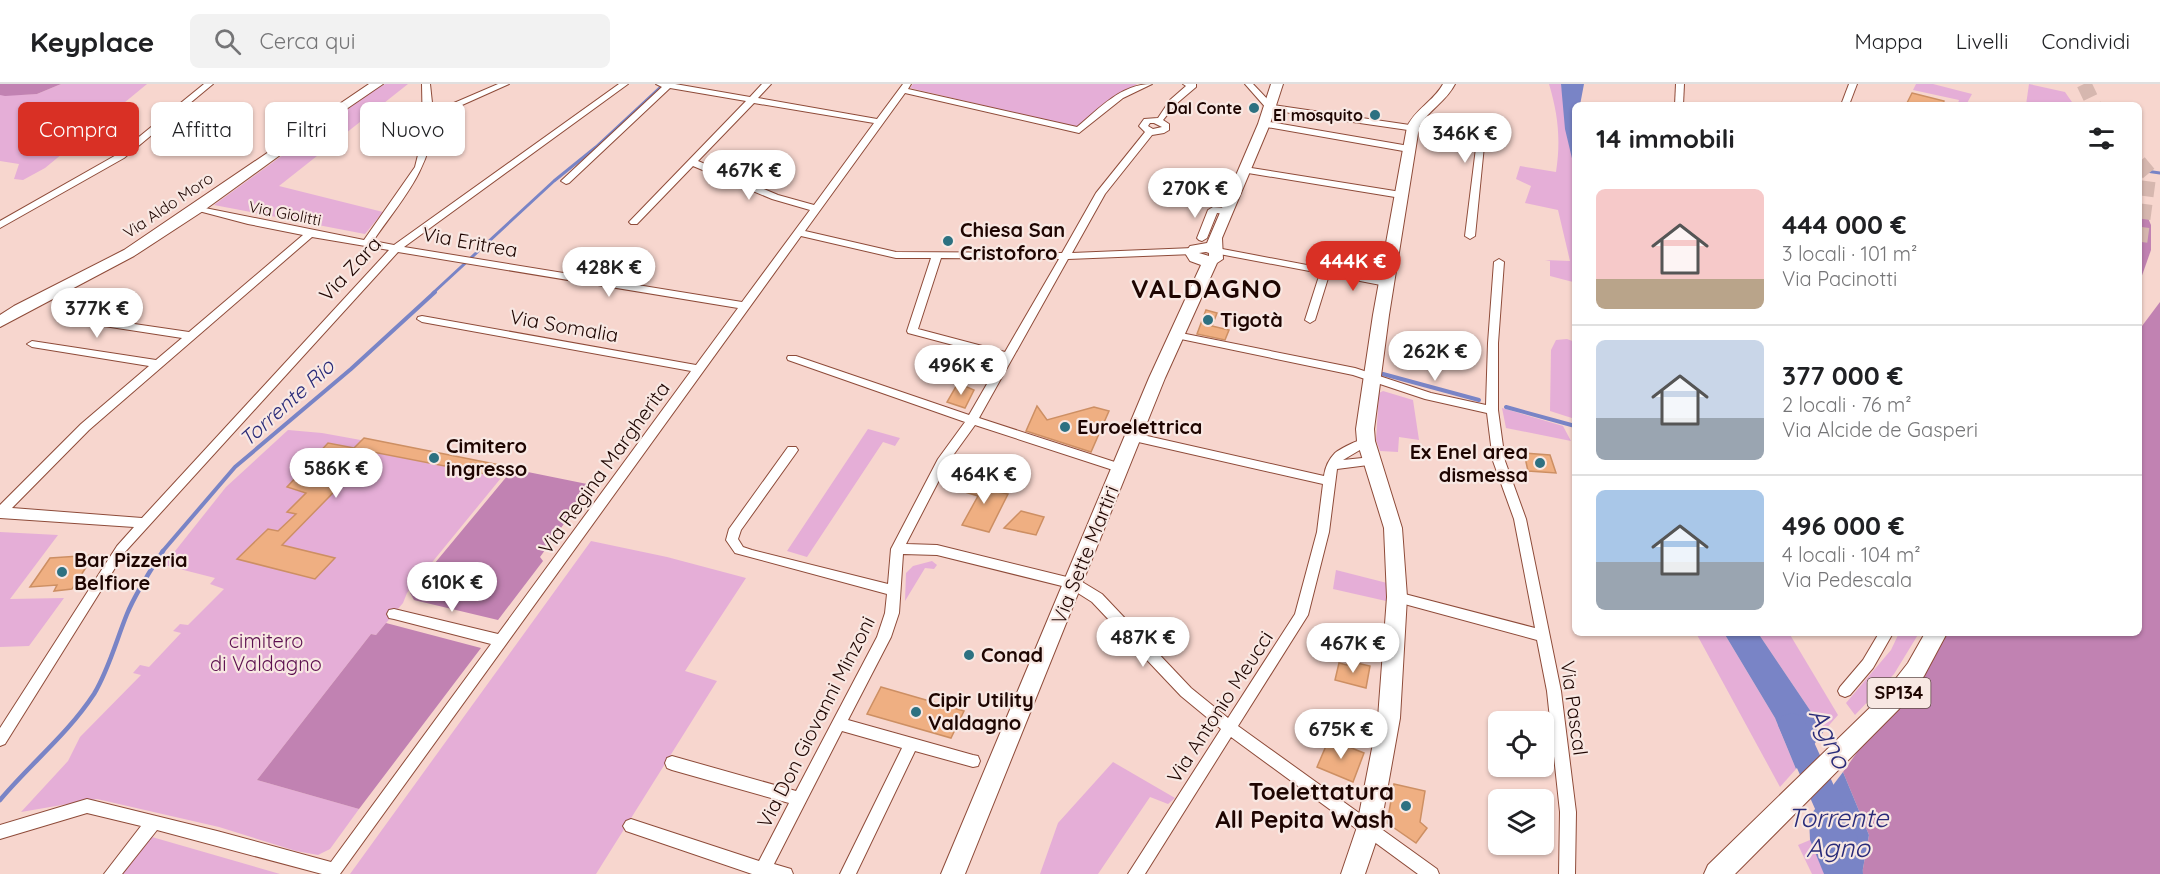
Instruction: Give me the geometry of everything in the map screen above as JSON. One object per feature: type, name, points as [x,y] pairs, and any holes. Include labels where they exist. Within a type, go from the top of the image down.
[{"type":"main road","name":"SP134","points":[[1717,874],[1850,744],[1905,686],[1929,650],[1935,636]]},
{"type":"street","points":[[0,225],[121,156],[209,84]]},
{"type":"street","name":"Via Aldo Moro","points":[[0,322],[19,309],[129,253],[198,208],[293,139],[377,84]]},
{"type":"street","points":[[426,84],[428,102]]},
{"type":"street","points":[[464,102],[505,84]]},
{"type":"street","name":"Via Zara","points":[[0,740],[121,549],[396,248],[624,84]]},
{"type":"street","points":[[634,222],[767,84]]},
{"type":"street","points":[[905,87],[1079,130],[1138,86],[1148,84]]},
{"type":"street","points":[[1162,118],[1173,102],[1192,84]]},
{"type":"street","points":[[1249,84],[1269,107],[1482,138],[1470,236]]},
{"type":"street","name":"Via Sette Martiri","points":[[953,874],[1176,335],[1206,253],[1264,124],[1277,84]]},
{"type":"street","points":[[1353,874],[1368,830],[1389,718],[1397,597],[1393,528],[1366,441],[1371,379],[1413,127],[1416,118],[1444,95],[1449,84]]},
{"type":"street","points":[[1679,102],[1680,84]]},
{"type":"street","points":[[1846,102],[1853,84]]},
{"type":"street","points":[[566,181],[667,85],[881,122]]},
{"type":"street","name":"Via Regina Margherita","points":[[332,872],[905,87]]},
{"type":"street","points":[[1264,124],[1409,149]]},
{"type":"street","points":[[1150,132],[1101,193],[972,420],[944,459],[897,549],[937,550],[1074,584],[1097,598],[1186,692],[1230,728],[1431,874]]},
{"type":"street","points":[[367,243],[419,167],[423,156]]},
{"type":"street","points":[[692,162],[775,197],[816,210]]},
{"type":"street","points":[[1245,170],[1401,195]]},
{"type":"street","name":"Via Giolitti","points":[[198,208],[248,221],[367,243]]},
{"type":"street","points":[[1,512],[85,427],[311,233]]},
{"type":"street","points":[[799,233],[896,255],[936,257],[1206,253],[1386,283]]},
{"type":"street","name":"Via Eritrea","points":[[367,243],[746,306]]},
{"type":"street","points":[[936,257],[912,331],[1009,356]]},
{"type":"street","name":"Via Pascal","points":[[1498,262],[1492,410],[1499,461],[1520,519],[1554,691],[1568,812],[1567,874]]},
{"type":"street","points":[[1310,320],[1325,272]]},
{"type":"street","points":[[131,295],[99,321],[191,336]]},
{"type":"street","name":"Via Somalia","points":[[422,319],[699,369]]},
{"type":"street","points":[[1176,335],[1333,368],[1429,396],[1492,410]]},
{"type":"street","points":[[32,344],[158,364]]},
{"type":"street","points":[[792,358],[1120,468]]},
{"type":"street","points":[[1134,437],[1329,482]]},
{"type":"street","points":[[1334,465],[1339,456],[1366,441]]},
{"type":"street","points":[[792,450],[735,529],[732,540],[735,545],[750,554],[894,591]]},
{"type":"street","points":[[1334,465],[1372,461]]},
{"type":"street","name":"Via Antonio Meucci","points":[[1136,874],[1301,615],[1323,532],[1329,482],[1334,465]]},
{"type":"street","points":[[1,512],[143,523]]},
{"type":"street","name":"Via Don Giovanni Minzoni","points":[[762,871],[884,637],[892,613],[897,549]]},
{"type":"street","points":[[1397,597],[1544,636]]},
{"type":"street","points":[[394,614],[502,642]]},
{"type":"street","points":[[1845,691],[1868,664],[1884,636]]},
{"type":"street","points":[[840,724],[973,761]]},
{"type":"street","points":[[848,874],[911,744]]},
{"type":"street","points":[[672,763],[800,799]]},
{"type":"street","points":[[0,832],[87,806],[154,822],[332,872]]},
{"type":"street","points":[[112,874],[154,822]]},
{"type":"street","points":[[631,826],[762,871],[785,874]]},
{"type":"green space","points":[[61,84],[147,84],[125,102],[18,102],[18,156],[60,156],[45,168],[23,180],[14,179],[19,164],[0,161],[0,95],[37,94]]},
{"type":"green space","points":[[385,84],[408,84],[385,102],[360,102],[360,122],[348,131],[348,108]]},
{"type":"green space","points":[[913,84],[1137,84],[1080,128],[910,88]]},
{"type":"green space","points":[[1549,84],[1561,84],[1572,152],[1572,282],[1550,276],[1550,261],[1545,260],[1570,261],[1558,210],[1525,203],[1531,186],[1516,179],[1520,166],[1556,172],[1558,127]]},
{"type":"green space","points":[[1916,84],[1933,84],[1972,94],[1968,102],[1958,102],[1959,100],[1913,90]]},
{"type":"green space","points":[[2029,84],[2065,92],[2072,102],[2026,102]]},
{"type":"green space","points":[[281,156],[317,156],[279,186],[383,212],[365,234],[214,205]]},
{"type":"green space","points":[[1556,340],[1572,341],[1572,418],[1550,411],[1551,350]]},
{"type":"green space","points":[[1383,391],[1413,400],[1419,440],[1399,437],[1398,452],[1380,451],[1376,440],[1379,393]]},
{"type":"green space","points":[[1502,408],[1563,426],[1571,441],[1506,428]]},
{"type":"green space","points":[[868,429],[900,438],[895,446],[883,442],[807,557],[787,551]]},
{"type":"green space","name":"cimitero di Valdagno","points":[[288,430],[322,433],[510,467],[407,593],[403,603],[376,635],[371,634],[257,780],[359,809],[330,849],[318,855],[296,851],[219,827],[97,799],[21,812],[68,761],[80,737],[141,675],[133,673],[140,665],[149,667],[181,633],[173,631],[180,624],[188,625],[224,589],[210,584],[215,578],[164,565],[226,487]]},
{"type":"green space","points":[[0,532],[58,535],[10,599],[64,598],[29,646],[0,647]]},
{"type":"green space","points":[[591,541],[667,557],[746,578],[685,671],[717,681],[596,874],[350,874]]},
{"type":"green space","points":[[932,561],[937,565],[934,569],[925,568],[905,601],[906,573],[913,566]]},
{"type":"green space","points":[[1336,570],[1387,583],[1386,601],[1333,589]]},
{"type":"green space","points":[[1698,636],[1726,636],[1775,718],[1796,769],[1780,787]]},
{"type":"green space","points":[[1760,636],[1791,636],[1838,715],[1824,731]]},
{"type":"green space","points":[[1898,636],[1917,636],[1894,674],[1855,715],[1846,703],[1891,650]]},
{"type":"green space","points":[[1113,762],[1175,798],[1168,804],[1150,797],[1098,874],[1040,874],[1058,823]]},
{"type":"green space","points":[[152,837],[280,874],[122,874]]},
{"type":"green space","points":[[1810,840],[1824,874],[1812,874],[1798,845]]},
{"type":"shaded area","points":[[0,84],[61,84],[37,94],[5,96],[0,95]]},
{"type":"shaded area","points":[[2142,204],[2151,225],[2151,250],[2142,276]]},
{"type":"shaded area","points":[[2160,302],[2160,874],[1862,874],[1869,835],[1843,772],[1940,636],[2142,636],[2142,326]]},
{"type":"shaded area","points":[[513,469],[592,485],[540,557],[543,561],[498,620],[414,600],[410,593]]},
{"type":"shaded area","points":[[386,623],[481,648],[359,809],[257,780],[371,634],[376,635]]},
{"type":"water","points":[[1561,84],[1584,84],[1581,102],[1572,102],[1572,158],[1565,129]]},
{"type":"water","name":"Torrente Agno","points":[[1726,636],[1760,636],[1824,731],[1796,769],[1775,718]]},
{"type":"water","name":"Torrente Agno","points":[[1843,772],[1869,835],[1862,874],[1824,874],[1810,840],[1809,817]]},
{"type":"building","points":[[1912,93],[1944,101],[1944,102],[1908,102]]},
{"type":"building","name":"Tigotà","points":[[1206,310],[1217,313],[1212,326],[1229,330],[1225,340],[1197,334]]},
{"type":"building","points":[[958,383],[974,390],[965,408],[947,402]]},
{"type":"building","name":"Euroelettrica","points":[[1037,406],[1047,420],[1094,407],[1109,411],[1091,452],[1026,431]]},
{"type":"building","points":[[364,438],[510,467],[491,475],[373,452],[282,545],[335,558],[315,579],[237,559],[268,529],[278,531],[296,514],[287,512],[306,493],[287,487],[328,443],[354,448]]},
{"type":"building","name":"Ex Enel area dismessa","points":[[1524,453],[1550,455],[1556,473],[1528,471]]},
{"type":"building","points":[[973,478],[997,484],[993,491],[1008,494],[989,532],[962,525],[978,496],[965,492]]},
{"type":"building","points":[[1021,511],[1044,517],[1036,535],[1004,528]]},
{"type":"building","name":"Bar Pizzeria Belfiore","points":[[94,555],[72,589],[54,591],[57,585],[30,587],[50,558]]},
{"type":"building","points":[[1348,661],[1370,666],[1366,688],[1335,680],[1339,663],[1347,665]]},
{"type":"building","name":"Cipir Utility Valdagno","points":[[881,687],[964,711],[951,738],[867,714]]},
{"type":"building","points":[[1329,739],[1364,753],[1353,782],[1317,767]]},
{"type":"building","name":"Toelettatura All Pepita Wash","points":[[1394,784],[1425,791],[1420,822],[1427,828],[1416,843],[1387,823]]},
{"type":"waterway","name":"Torrente Rio","points":[[433,293],[554,181],[596,147],[664,84]]},
{"type":"waterway","points":[[2142,170],[2160,173]]},
{"type":"waterway","name":"Torrente Rio","points":[[162,552],[235,467],[351,369],[435,292]]},
{"type":"waterway","points":[[1383,374],[1479,400]]},
{"type":"waterway","points":[[1506,407],[1572,425]]},
{"type":"waterway","name":"Torrente Rio","points":[[0,800],[61,736],[94,694],[131,606],[163,551]]},
{"type":"waterway","name":"Agno","points":[[1792,725],[1842,836],[1847,874]]},
{"type":"tunnel","points":[[2084,84],[2093,102]]},
{"type":"tunnel","points":[[2142,166],[2149,174],[2142,226]]},
{"type":"place","name":"Dal Conte","points":[[1254,108]]},
{"type":"place","name":"El mosquito","points":[[1375,115]]},
{"type":"place","name":"Chiesa San Cristoforo","points":[[948,241]]},
{"type":"place","name":"Tigotà","points":[[1208,320]]},
{"type":"place","name":"Euroelettrica","points":[[1065,427]]},
{"type":"place","name":"Cimitero ingresso","points":[[434,458]]},
{"type":"place","name":"Ex Enel area dismessa","points":[[1540,463]]},
{"type":"place","name":"Bar Pizzeria Belfiore","points":[[62,572]]},
{"type":"place","name":"Conad","points":[[969,655]]},
{"type":"place","name":"Cipir Utility Valdagno","points":[[916,712]]},
{"type":"place","name":"Toelettatura All Pepita Wash","points":[[1406,806]]},
{"type":"district","name":"VALDAGNO","points":[[1207,289]]}]
